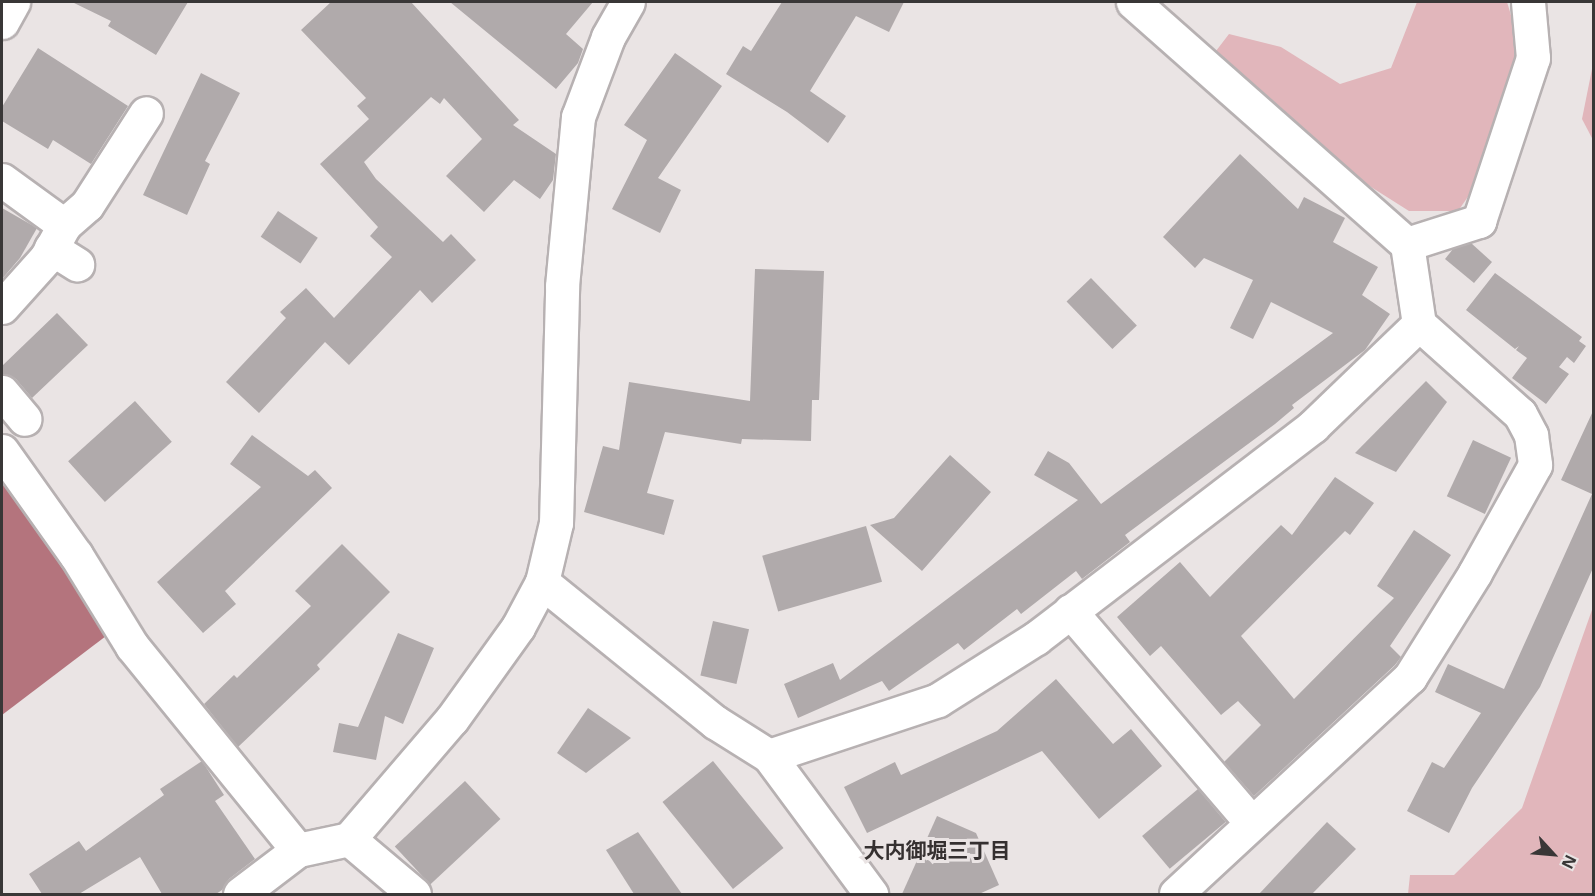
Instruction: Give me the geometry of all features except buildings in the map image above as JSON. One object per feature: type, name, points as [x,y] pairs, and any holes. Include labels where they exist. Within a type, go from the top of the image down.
[{"type":"street","points":[[2,22],[13,2]]},
{"type":"street","points":[[240,894],[298,850],[349,839],[452,719],[518,627],[542,582],[556,523],[562,286],[578,117],[608,37],[628,2]]},
{"type":"street","points":[[1133,2],[1407,244],[1419,324],[1520,414],[1531,435],[1534,465],[1474,573],[1410,676],[1176,894]]},
{"type":"street","points":[[1407,244],[1479,221],[1533,58],[1528,2]]},
{"type":"street","points":[[2,307],[64,246],[87,205],[146,113]]},
{"type":"street","points":[[2,180],[64,246]]},
{"type":"street","points":[[769,756],[938,700],[1036,638],[1312,426],[1419,324]]},
{"type":"street","points":[[2,392],[25,419]]},
{"type":"street","points":[[2,451],[76,555],[132,646],[298,850]]},
{"type":"street","points":[[542,582],[715,722],[769,756],[871,894]]},
{"type":"street","points":[[1070,611],[1251,822]]},
{"type":"street","points":[[349,839],[414,894]]},
{"type":"shaded area","points":[[1417,2],[1507,2],[1520,45],[1479,181],[1458,211],[1409,211],[1360,180],[1216,51],[1229,34],[1281,47],[1340,84],[1391,68]]},
{"type":"shaded area","points":[[1593,64],[1593,140],[1582,119]]},
{"type":"shaded area","points":[[2,478],[82,579],[106,636],[2,715]]},
{"type":"shaded area","points":[[1593,607],[1593,894],[1408,894],[1410,875],[1454,875],[1522,808]]},
{"type":"district","name":"大内御堀三丁目","points":[[937,850]]}]
